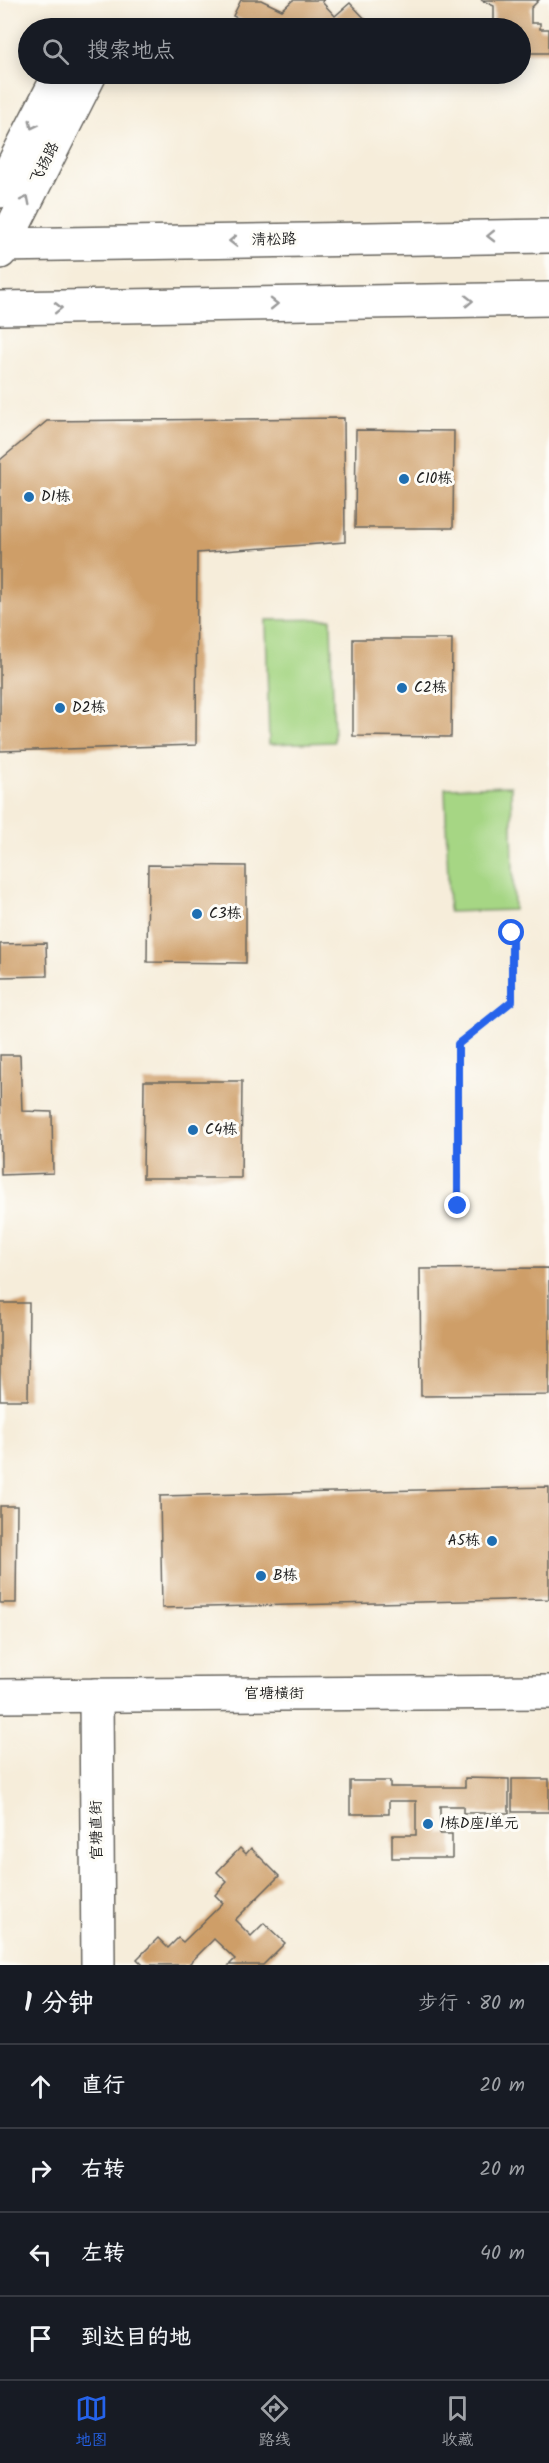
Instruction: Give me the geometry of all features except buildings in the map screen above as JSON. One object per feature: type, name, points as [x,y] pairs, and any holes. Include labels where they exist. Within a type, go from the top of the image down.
[{"type":"street","name":"飞扬路","points":[[0,190],[55,84]]},
{"type":"street","name":"飞扬路","points":[[1,247],[85,84]]},
{"type":"street","name":"清松路","points":[[1,247],[549,236]]},
{"type":"street","points":[[0,308],[549,299]]},
{"type":"street","name":"官塘横街","points":[[0,1696],[549,1692]]},
{"type":"street","name":"官塘直街","points":[[96,1695],[98,1965]]},
{"type":"path","points":[[458,1206],[458,1044],[512,1001],[512,933]]},
{"type":"green space","points":[[331,619],[334,742],[269,744],[266,620]]},
{"type":"green space","points":[[511,786],[514,910],[449,912],[445,788]]},
{"type":"place","name":"C10栋","points":[[404,479]]},
{"type":"place","name":"D1栋","points":[[29,497]]},
{"type":"place","name":"C2栋","points":[[402,688]]},
{"type":"place","name":"D2栋","points":[[60,708]]},
{"type":"place","name":"C3栋","points":[[197,914]]},
{"type":"place","name":"C4栋","points":[[193,1130]]},
{"type":"place","name":"A5栋","points":[[492,1541]]},
{"type":"place","name":"B栋","points":[[261,1576]]},
{"type":"place","name":"1栋D座1单元","points":[[428,1824]]},
{"type":"route","points":[[458,1206],[458,1044],[512,1001],[512,933]]}]
